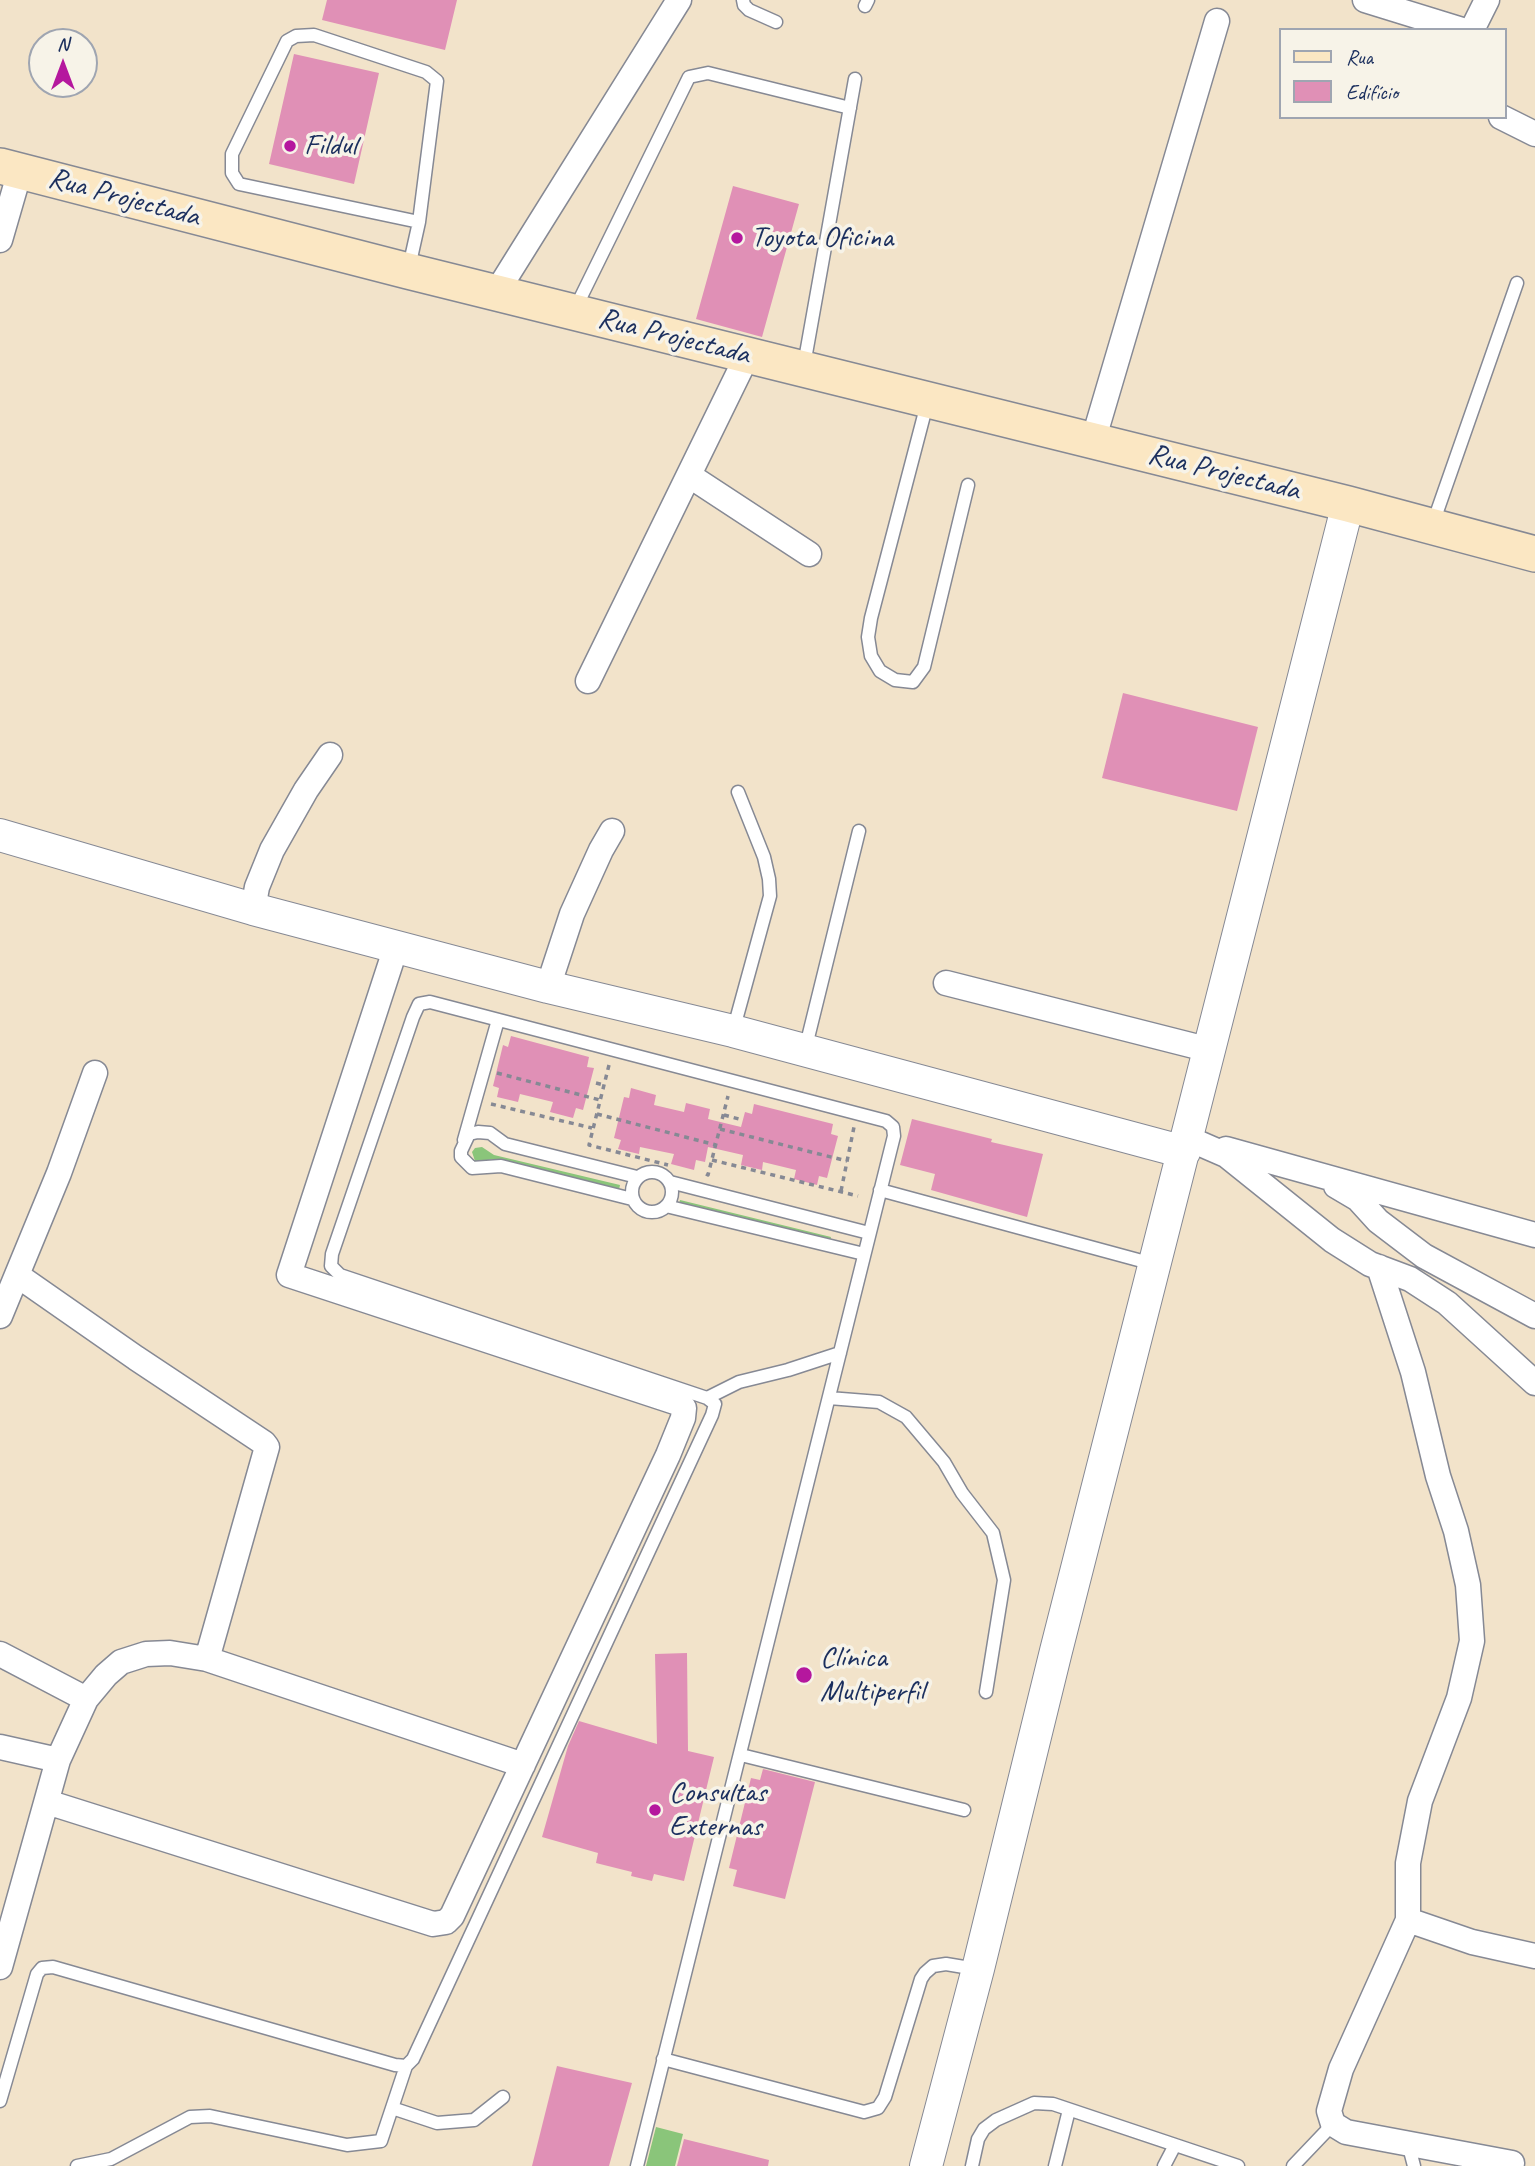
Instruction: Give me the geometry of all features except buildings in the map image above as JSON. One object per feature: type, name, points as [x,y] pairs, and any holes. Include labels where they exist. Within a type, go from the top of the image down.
[{"type":"main road","name":"Rua Projectada","points":[[10,168],[408,271],[1348,504],[1535,554]]},
{"type":"street","points":[[496,293],[679,0]]},
{"type":"street","points":[[1365,0],[1456,28]]},
{"type":"street","points":[[1473,28],[1487,0]]},
{"type":"street","points":[[1093,441],[1217,22]]},
{"type":"street","points":[[1505,119],[1535,134]]},
{"type":"street","points":[[0,240],[10,168]]},
{"type":"street","points":[[587,681],[747,356]]},
{"type":"street","points":[[690,476],[809,554]]},
{"type":"street","points":[[926,2166],[1348,504]]},
{"type":"street","points":[[253,909],[257,887],[272,850],[306,790],[330,755]]},
{"type":"street","points":[[548,986],[572,914],[612,831]]},
{"type":"street","points":[[1,837],[396,947],[1226,1155],[1332,1240],[1379,1267],[1410,1279],[1447,1303],[1535,1383]]},
{"type":"street","points":[[47,1802],[433,1924],[446,1922],[452,1916],[668,1455],[683,1418],[684,1408],[681,1404],[289,1275],[396,947]]},
{"type":"street","points":[[946,983],[1210,1050]]},
{"type":"street","points":[[0,1316],[59,1173],[95,1073]]},
{"type":"street","points":[[1186,1145],[1307,1171],[1535,1235]]},
{"type":"street","points":[[1307,1171],[1358,1199],[1386,1227],[1424,1256],[1535,1315]]},
{"type":"street","points":[[1379,1267],[1413,1372],[1438,1476],[1457,1531],[1468,1585],[1472,1641],[1459,1698],[1420,1801],[1408,1863],[1408,1920],[1341,2069],[1329,2111],[1333,2124],[1346,2132],[1411,2154],[1512,2163]]},
{"type":"street","points":[[17,1275],[267,1447],[207,1659]]},
{"type":"street","points":[[0,1967],[4,1936],[58,1760],[86,1699],[121,1662],[146,1654],[170,1653],[207,1659],[523,1765]]},
{"type":"street","points":[[0,1654],[86,1699]]},
{"type":"street","points":[[0,1747],[58,1760]]},
{"type":"street","points":[[1408,1920],[1472,1942],[1535,1955]]},
{"type":"lane","points":[[743,0],[749,9],[776,22]]},
{"type":"lane","points":[[408,271],[419,222],[437,81],[426,72],[314,35],[296,36],[287,41],[232,154],[232,173],[239,184],[419,222]]},
{"type":"lane","points":[[573,312],[689,76],[708,73],[850,108]]},
{"type":"lane","points":[[803,369],[855,79]]},
{"type":"lane","points":[[1432,526],[1517,284]]},
{"type":"lane","points":[[928,400],[868,637],[871,656],[880,671],[895,680],[913,682],[924,667],[968,485]]},
{"type":"lane","points":[[733,1031],[770,896],[764,857],[738,792]]},
{"type":"lane","points":[[805,1051],[859,831]]},
{"type":"lane","points":[[76,2166],[111,2158],[190,2118],[210,2116],[347,2145],[381,2141],[406,2066],[413,2059],[712,1415],[715,1404],[707,1398],[340,1275],[331,1266],[332,1254],[419,1004],[430,1002],[886,1121],[893,1127],[894,1136],[637,2166]]},
{"type":"lane","points":[[498,1020],[461,1157],[472,1168],[480,1170],[501,1166],[632,1199],[641,1209],[650,1212],[666,1206],[672,1194],[670,1182]]},
{"type":"lane","points":[[464,1140],[469,1134],[490,1133],[505,1144],[637,1177]]},
{"type":"lane","points":[[632,1199],[632,1185],[637,1177],[643,1173],[657,1172],[670,1182],[869,1233]]},
{"type":"lane","points":[[880,1190],[1154,1264]]},
{"type":"lane","points":[[666,1206],[864,1254]]},
{"type":"lane","points":[[707,1398],[739,1382],[840,1353]]},
{"type":"lane","points":[[829,1398],[879,1402],[905,1418],[944,1462],[962,1493],[993,1533],[1004,1580],[986,1692]]},
{"type":"lane","points":[[741,1755],[964,1810]]},
{"type":"lane","points":[[663,2059],[864,2112],[878,2108],[885,2097],[920,1979],[933,1966],[946,1964],[978,1969]]},
{"type":"lane","points":[[0,2101],[37,1974],[42,1968],[53,1967],[395,2066],[406,2066]]},
{"type":"lane","points":[[392,2108],[437,2123],[474,2120],[503,2097]]},
{"type":"lane","points":[[972,2166],[978,2139],[984,2129],[996,2120],[1034,2104],[1053,2105],[1238,2166]]},
{"type":"lane","points":[[1055,2166],[1069,2110]]},
{"type":"lane","points":[[1293,2166],[1333,2124]]},
{"type":"lane","points":[[1164,2166],[1175,2145]]},
{"type":"path","points":[[611,1057],[589,1145],[668,1165]]},
{"type":"path","points":[[489,1070],[600,1100]]},
{"type":"path","points":[[596,1083],[604,1085]]},
{"type":"path","points":[[695,1171],[708,1175],[730,1087]]},
{"type":"path","points":[[482,1101],[593,1128]]},
{"type":"path","points":[[597,1114],[716,1144]]},
{"type":"path","points":[[724,1115],[738,1119]]},
{"type":"path","points":[[841,1191],[856,1119]]},
{"type":"path","points":[[720,1129],[847,1161]]},
{"type":"path","points":[[712,1160],[858,1196]]},
{"type":"green space","points":[[482,1147],[494,1155],[620,1185],[619,1190],[493,1159],[475,1161],[472,1152],[475,1148]]},
{"type":"green space","points":[[680,1200],[831,1237],[830,1241],[679,1204]]},
{"type":"green space","points":[[656,2127],[683,2134],[675,2166],[646,2166]]},
{"type":"place","name":"Fildul","points":[[290,146]]},
{"type":"place","name":"Toyota Oficina","points":[[737,238]]},
{"type":"place","name":"Clínica Multiperfil","points":[[804,1675]]},
{"type":"place","name":"Consultas Externas","points":[[655,1810]]}]
